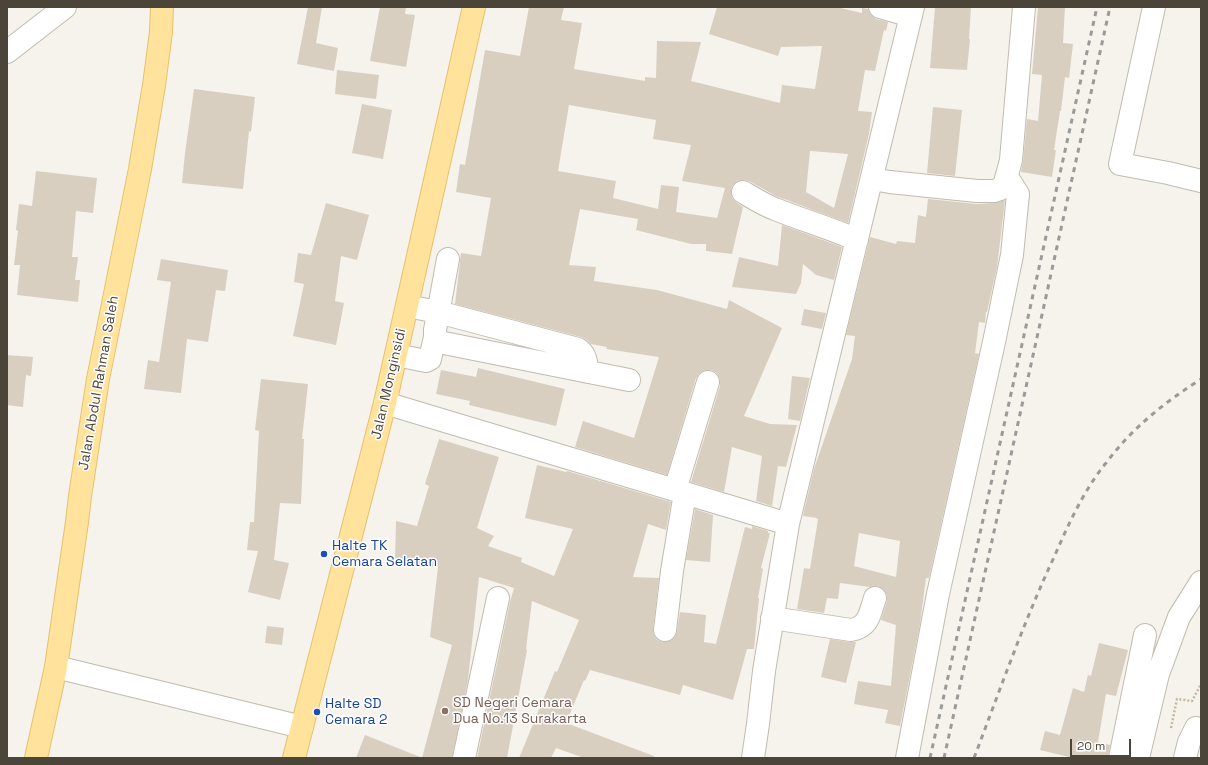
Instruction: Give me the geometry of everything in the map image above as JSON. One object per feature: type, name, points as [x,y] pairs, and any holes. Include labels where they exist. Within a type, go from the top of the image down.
[{"type":"main road","name":"Jalan Abdul Rahman Saleh","points":[[36,758],[56,667],[98,379],[140,169],[154,85],[161,32],[162,7]]},
{"type":"main road","name":"Jalan Monginsidi","points":[[299,756],[302,728],[385,403],[474,7]]},
{"type":"street","points":[[7,52],[65,7]]},
{"type":"street","points":[[752,758],[756,739],[772,618],[788,524],[912,12],[880,7]]},
{"type":"street","points":[[872,179],[978,191],[994,191],[1004,186],[1012,153],[1024,7]]},
{"type":"street","points":[[1154,7],[1120,164],[1201,181]]},
{"type":"street","points":[[907,758],[938,594],[1012,256],[1018,194],[1007,177]]},
{"type":"street","points":[[743,192],[775,209],[834,230],[857,240]]},
{"type":"street","points":[[396,355],[428,360],[430,359],[448,258]]},
{"type":"street","points":[[407,306],[438,312],[578,349],[585,357],[588,372]]},
{"type":"street","points":[[435,337],[439,342],[446,344],[629,380]]},
{"type":"street","points":[[665,630],[680,492],[708,382]]},
{"type":"street","points":[[385,403],[788,524]]},
{"type":"street","points":[[1138,758],[1158,674],[1180,617],[1201,582]]},
{"type":"street","points":[[464,758],[498,598]]},
{"type":"street","points":[[772,618],[851,630],[860,628],[867,622],[875,598]]},
{"type":"street","points":[[1120,758],[1145,635]]},
{"type":"street","points":[[56,667],[302,728]]},
{"type":"street","points":[[1185,758],[1189,742],[1196,728],[1201,731]]},
{"type":"building","points":[[308,7],[322,7],[316,43],[338,48],[334,71],[297,64]]},
{"type":"building","points":[[380,7],[406,7],[405,14],[415,15],[406,67],[370,61]]},
{"type":"building","points":[[529,7],[564,7],[561,20],[582,23],[574,69],[645,81],[645,77],[656,78],[657,41],[701,42],[691,81],[780,103],[782,85],[815,89],[822,46],[781,47],[778,56],[709,34],[717,7],[836,7],[862,13],[862,8],[868,9],[871,15],[876,19],[888,22],[886,31],[884,30],[875,71],[865,70],[858,111],[872,112],[869,134],[848,223],[776,196],[749,181],[744,180],[737,181],[732,186],[731,191],[732,198],[743,207],[732,254],[706,251],[706,244],[691,244],[636,230],[638,219],[580,209],[569,265],[596,267],[594,281],[657,290],[727,309],[729,300],[782,328],[744,416],[770,424],[797,425],[786,467],[778,466],[772,506],[756,501],[762,456],[732,447],[724,492],[691,482],[720,386],[720,379],[717,373],[711,370],[706,370],[700,373],[696,378],[667,475],[575,447],[583,421],[634,438],[659,357],[606,349],[607,347],[591,344],[586,339],[581,337],[455,304],[461,253],[481,256],[491,198],[456,192],[460,164],[465,165],[485,50],[520,56]],"holes":[[[569,105],[656,120],[653,139],[691,145],[682,181],[725,188],[717,218],[676,212],[679,187],[661,185],[658,209],[613,198],[616,181],[558,171]],[[810,151],[848,154],[834,208],[806,192]]]},
{"type":"building","points":[[935,7],[971,7],[967,70],[930,68]]},
{"type":"building","points":[[1038,7],[1065,7],[1063,43],[1073,44],[1069,78],[1065,77],[1054,150],[1056,150],[1052,177],[1021,172],[1027,119],[1038,121],[1042,75],[1032,74]]},
{"type":"building","points":[[337,70],[379,75],[376,99],[335,94]]},
{"type":"building","points":[[194,89],[255,97],[251,132],[249,131],[243,189],[182,183]]},
{"type":"building","points":[[362,104],[392,110],[383,159],[352,153]]},
{"type":"building","points":[[933,107],[962,110],[955,176],[927,173]]},
{"type":"building","points":[[36,171],[97,178],[93,213],[76,211],[72,257],[78,257],[75,280],[80,280],[78,302],[17,295],[20,265],[14,265],[18,231],[16,230],[19,204],[32,206]]},
{"type":"building","points":[[928,199],[977,204],[994,203],[1005,200],[997,267],[986,312],[985,323],[979,322],[975,353],[979,354],[929,578],[926,578],[920,624],[900,726],[885,723],[888,710],[854,704],[858,681],[891,686],[896,625],[881,620],[887,601],[887,595],[884,590],[878,586],[870,587],[840,583],[838,599],[827,598],[824,613],[797,609],[804,568],[810,569],[818,519],[803,516],[814,469],[852,359],[855,336],[846,335],[870,237],[896,244],[897,241],[915,243],[918,215],[926,217]],"holes":[[[859,533],[900,541],[896,577],[854,566]]]},
{"type":"building","points":[[326,203],[369,215],[357,260],[341,256],[335,301],[344,303],[336,345],[293,336],[304,284],[294,282],[298,253],[311,255]]},
{"type":"building","points":[[782,225],[842,247],[834,280],[816,275],[803,264],[801,283],[796,294],[732,287],[739,257],[778,266]]},
{"type":"building","points":[[161,259],[228,270],[225,291],[216,290],[208,342],[187,339],[181,393],[144,389],[148,360],[159,362],[171,282],[157,280]]},
{"type":"building","points":[[804,309],[826,313],[822,329],[801,325]]},
{"type":"building","points":[[7,355],[33,357],[31,376],[26,375],[23,407],[7,405]]},
{"type":"building","points":[[478,368],[565,389],[556,426],[469,405],[470,401],[436,394],[441,370],[476,377]]},
{"type":"building","points":[[792,376],[810,378],[800,421],[788,419]]},
{"type":"building","points":[[261,379],[308,384],[302,439],[304,439],[301,504],[280,503],[274,560],[289,563],[280,600],[248,592],[258,551],[247,550],[250,522],[254,522],[259,431],[255,430]]},
{"type":"building","points":[[439,439],[499,457],[477,528],[494,536],[488,546],[522,558],[521,562],[554,576],[573,529],[525,518],[537,465],[567,471],[671,502],[666,530],[648,524],[633,577],[659,578],[653,629],[657,640],[663,642],[670,641],[675,637],[680,612],[706,615],[704,642],[716,644],[745,527],[752,529],[752,526],[768,531],[768,533],[770,533],[761,568],[763,569],[758,598],[754,649],[747,649],[733,700],[683,685],[680,695],[590,670],[585,681],[584,680],[566,723],[654,756],[654,758],[584,758],[556,748],[551,758],[519,758],[555,671],[557,672],[579,620],[532,601],[527,650],[507,758],[477,758],[514,588],[479,577],[468,680],[452,758],[422,758],[452,645],[430,637],[438,567],[395,563],[396,521],[417,526],[429,486],[425,484]]},
{"type":"building","points":[[695,509],[713,515],[710,562],[686,560]]},
{"type":"building","points":[[267,626],[284,628],[282,645],[265,643]]},
{"type":"building","points":[[830,639],[856,642],[846,683],[821,677]]},
{"type":"building","points":[[1099,643],[1128,650],[1116,696],[1106,694],[1098,742],[1110,745],[1108,758],[1073,758],[1040,750],[1045,731],[1060,735],[1073,688],[1084,692],[1088,675],[1091,676]]},
{"type":"building","points":[[365,735],[420,757],[356,758]]},
{"type":"railway","points":[[930,758],[1097,7]]},
{"type":"railway","points":[[944,758],[1110,7]]},
{"type":"railway","points":[[974,758],[1033,605],[1066,531],[1091,484],[1116,450],[1138,427],[1174,397],[1201,379]]},
{"type":"place","name":"Halte TK Cemara Selatan","points":[[324,554]]},
{"type":"place","name":"SD Negeri Cemara Dua No.13 Surakarta","points":[[445,711]]},
{"type":"place","name":"Halte SD Cemara 2","points":[[317,712]]}]
